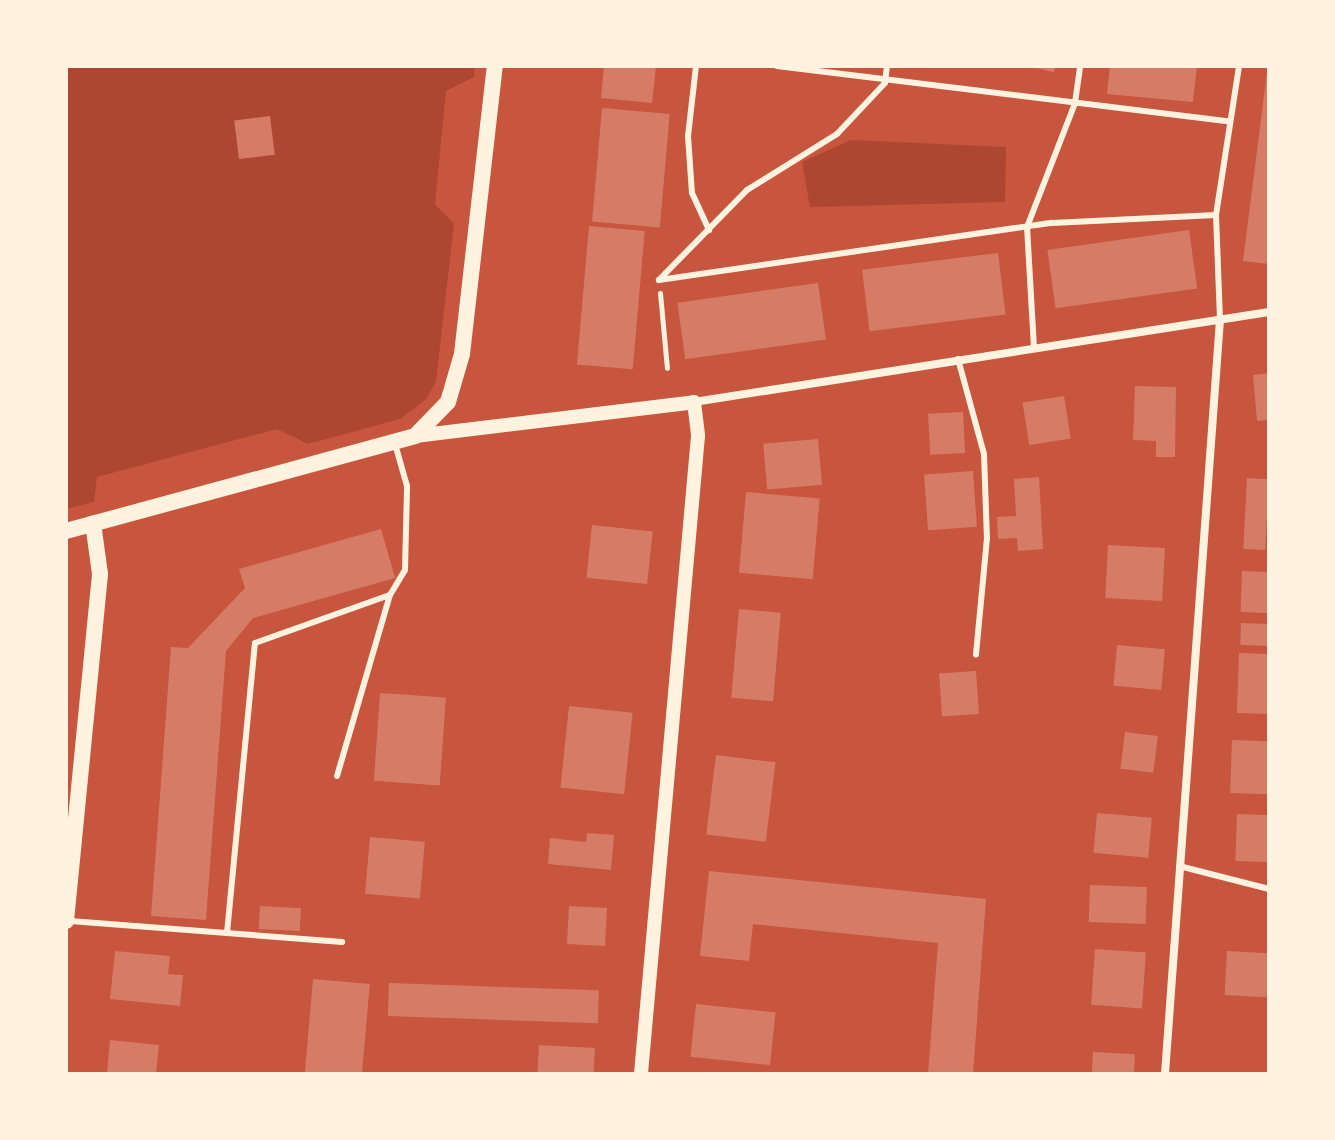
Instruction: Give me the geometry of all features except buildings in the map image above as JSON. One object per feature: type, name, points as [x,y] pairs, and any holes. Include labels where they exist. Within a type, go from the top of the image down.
[{"type":"main road","points":[[66,531],[415,436],[448,402],[462,354],[495,66]]},
{"type":"main road","points":[[66,921],[100,574],[93,523]]},
{"type":"street","points":[[415,436],[694,402],[1269,312]]},
{"type":"street","points":[[1165,1074],[1220,320]]},
{"type":"street","points":[[641,1074],[698,436],[694,402]]},
{"type":"lane","points":[[696,66],[688,136],[692,193],[709,230]]},
{"type":"lane","points":[[777,66],[885,83],[1230,122]]},
{"type":"lane","points":[[659,280],[747,190],[837,134],[885,83],[887,66]]},
{"type":"lane","points":[[1034,348],[1027,227],[1075,103],[1080,66]]},
{"type":"lane","points":[[1220,320],[1216,215],[1239,66]]},
{"type":"lane","points":[[659,280],[1027,227],[1216,215]]},
{"type":"lane","points":[[958,359],[984,454],[987,538],[976,654]]},
{"type":"lane","points":[[337,776],[390,595],[406,556],[407,486],[394,442]]},
{"type":"lane","points":[[227,933],[255,643],[390,595]]},
{"type":"lane","points":[[1179,866],[1269,889]]},
{"type":"lane","points":[[66,921],[342,942]]},
{"type":"path","points":[[659,280],[667,368]]},
{"type":"shaded area","points":[[66,66],[475,66],[474,77],[446,91],[435,204],[454,224],[436,381],[426,399],[400,419],[308,444],[277,429],[97,477],[94,502],[66,509]]},
{"type":"shaded area","points":[[851,140],[1006,147],[1005,202],[810,207],[802,162]]}]
